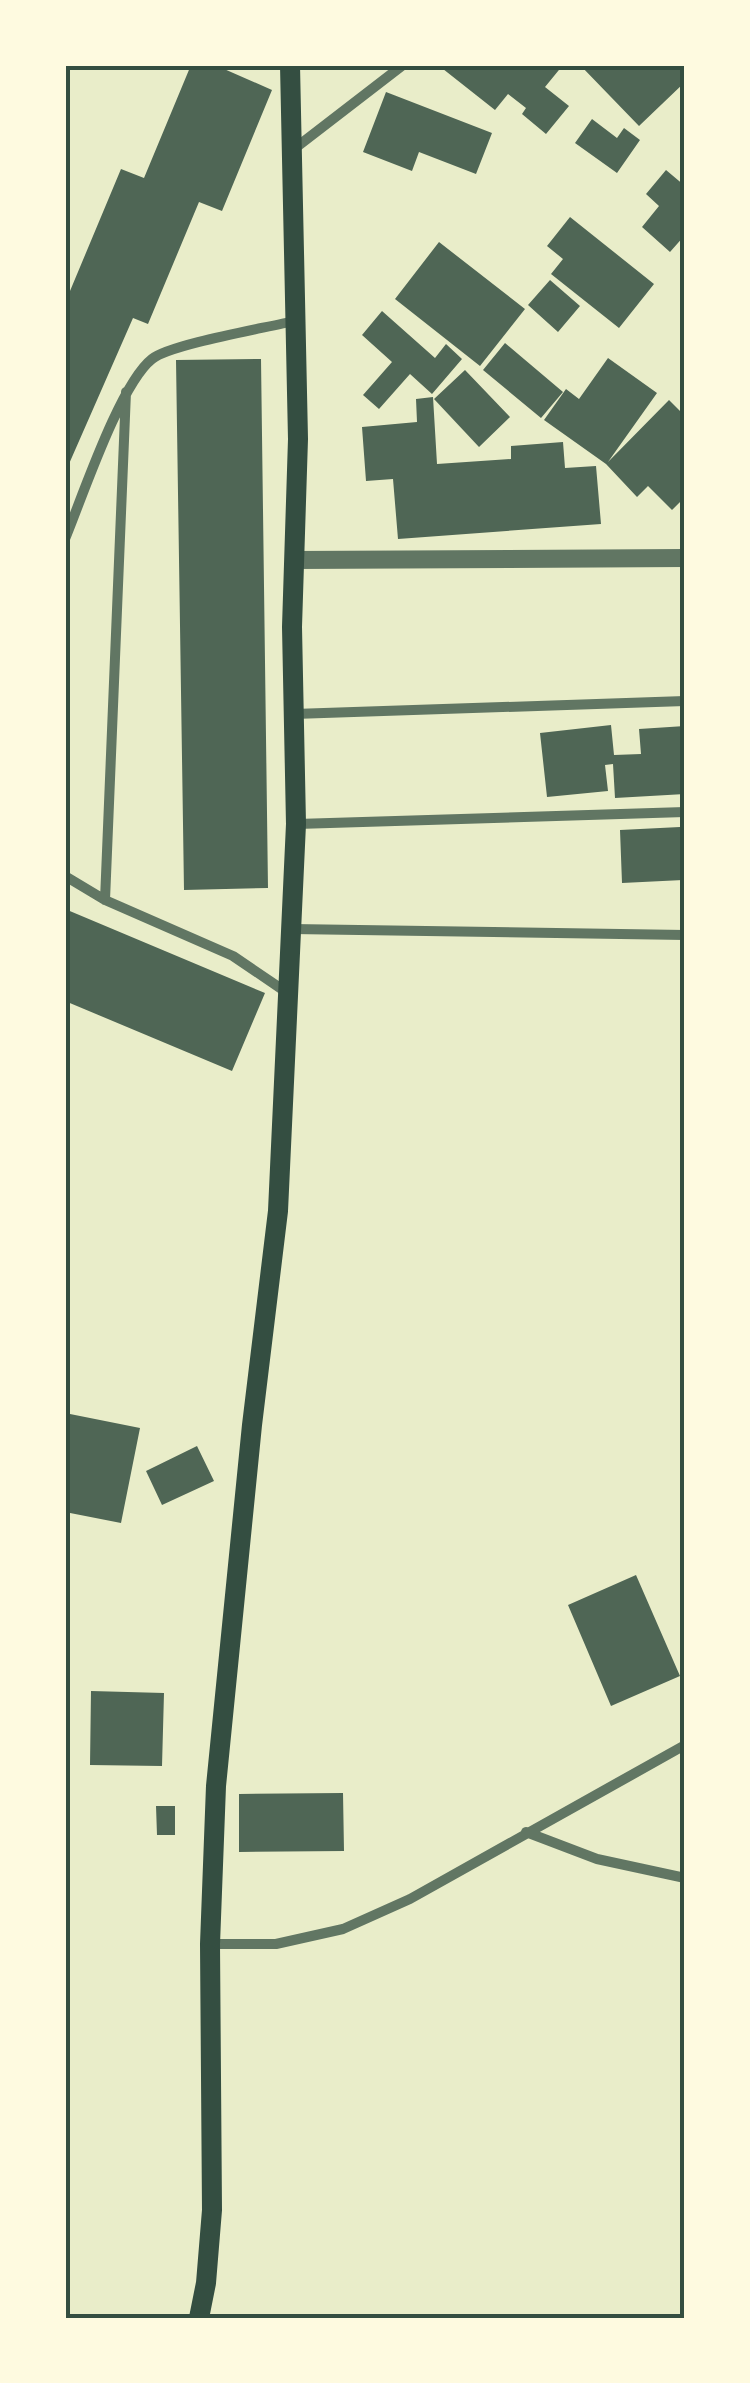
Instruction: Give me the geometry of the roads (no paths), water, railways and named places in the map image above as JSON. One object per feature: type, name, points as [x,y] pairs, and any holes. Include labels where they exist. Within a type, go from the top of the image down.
[{"type":"main road","points":[[199,2318],[212,2210],[212,1852],[224,1686],[278,1211],[292,929],[298,438],[290,65]]},
{"type":"street","points":[[294,149],[403,65]]},
{"type":"street","points":[[65,539],[126,392],[153,358],[192,344],[294,322]]},
{"type":"street","points":[[106,900],[126,392]]},
{"type":"street","points":[[294,560],[685,558]]},
{"type":"street","points":[[294,714],[685,701]]},
{"type":"street","points":[[296,824],[685,812]]},
{"type":"street","points":[[65,876],[106,900],[233,956],[286,992]]},
{"type":"street","points":[[292,929],[685,934]]},
{"type":"street","points":[[210,1944],[276,1944],[343,1929],[410,1900],[685,1745]]},
{"type":"street","points":[[526,1832],[597,1860],[685,1878]]}]
